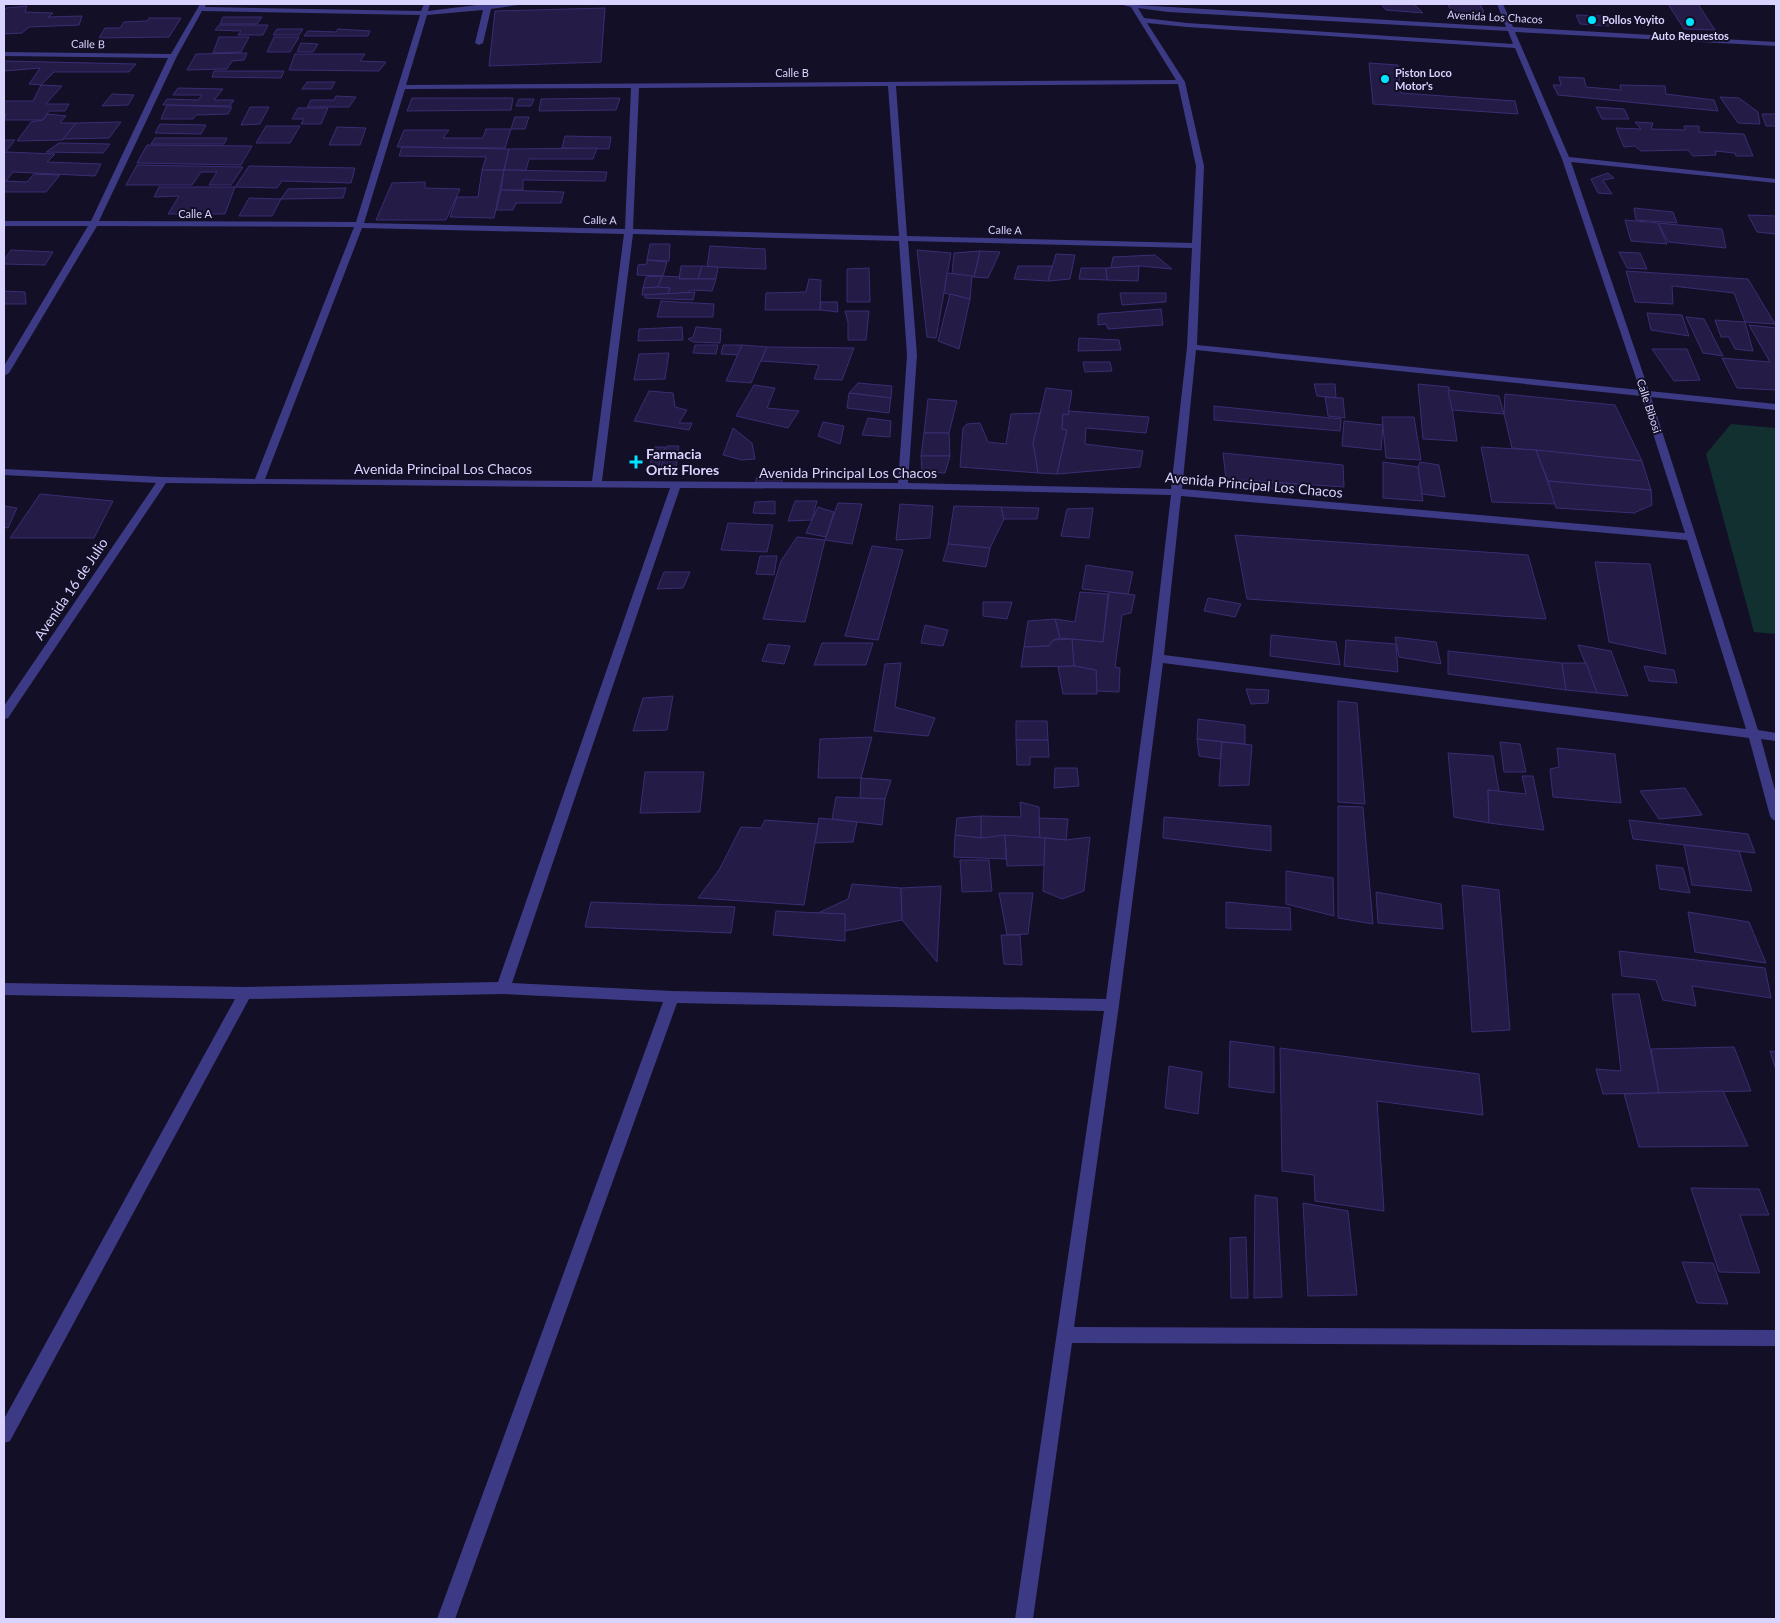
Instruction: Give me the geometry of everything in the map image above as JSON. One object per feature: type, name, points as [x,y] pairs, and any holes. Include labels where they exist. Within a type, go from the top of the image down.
[{"type":"street","points":[[259,482],[359,225],[427,4]]},
{"type":"street","points":[[4,373],[93,225],[173,56],[201,6],[424,13],[488,5],[522,4]]},
{"type":"street","name":"Calle Bibosi","points":[[1500,4],[1566,159],[1645,392],[1754,735],[1776,816]]},
{"type":"street","points":[[479,43],[488,5]]},
{"type":"street","points":[[1024,1619],[1112,1005],[1158,658],[1192,347],[1200,166],[1181,82],[1142,20],[1129,5]]},
{"type":"street","name":"Avenida Los Chacos","points":[[1129,5],[1510,30],[1776,44]]},
{"type":"street","points":[[1142,20],[1188,25],[1517,46]]},
{"type":"street","name":"Calle B","points":[[4,54],[173,56]]},
{"type":"street","name":"Calle B","points":[[403,87],[1181,82]]},
{"type":"street","points":[[892,84],[912,355],[903,486]]},
{"type":"street","points":[[597,483],[628,232],[635,86]]},
{"type":"street","points":[[1566,159],[1776,181]]},
{"type":"street","name":"Calle A","points":[[4,224],[359,225],[1196,246]]},
{"type":"street","points":[[1192,347],[1645,392],[1776,407]]},
{"type":"street","name":"Avenida Principal Los Chacos","points":[[4,472],[163,480],[259,482],[903,486],[1177,492],[1690,537]]},
{"type":"street","name":"Avenida 16 de Julio","points":[[4,715],[163,480]]},
{"type":"street","points":[[503,988],[676,486]]},
{"type":"street","points":[[1158,658],[1776,737]]},
{"type":"street","points":[[4,989],[245,993],[503,988],[672,997],[1112,1005]]},
{"type":"street","points":[[4,1435],[245,993]]},
{"type":"street","points":[[446,1619],[672,997]]},
{"type":"street","points":[[1065,1335],[1776,1338]]},
{"type":"green space","points":[[1731,424],[1776,428],[1776,634],[1754,632],[1706,454]]},
{"type":"building","points":[[1381,4],[1414,4],[1423,13],[1386,10]]},
{"type":"building","points":[[1448,4],[1480,4],[1484,12],[1474,15],[1452,14]]},
{"type":"building","points":[[1668,4],[1698,4],[1715,30],[1684,29]]},
{"type":"building","points":[[27,6],[25,12],[53,13],[48,17],[82,16],[79,25],[29,27],[22,33],[4,34],[4,11],[6,8]]},
{"type":"building","points":[[605,8],[601,62],[489,66],[495,11]]},
{"type":"building","name":"Pollos Yoyito","points":[[1576,15],[1604,16],[1609,26],[1580,24]]},
{"type":"building","points":[[223,17],[262,17],[257,24],[220,24]]},
{"type":"building","points":[[149,18],[181,18],[169,37],[99,38],[105,28],[120,28],[124,22],[147,21]]},
{"type":"building","points":[[219,25],[268,25],[263,35],[238,35],[241,31],[215,30]]},
{"type":"building","points":[[277,29],[303,29],[299,35],[273,35]]},
{"type":"building","points":[[338,29],[370,31],[368,36],[304,36],[308,31],[336,32]]},
{"type":"building","points":[[219,37],[249,37],[241,52],[213,53]]},
{"type":"building","points":[[274,37],[299,37],[290,52],[267,52]]},
{"type":"building","points":[[301,43],[318,44],[313,52],[297,52]]},
{"type":"building","points":[[247,53],[244,60],[232,61],[227,69],[187,70],[196,54]]},
{"type":"building","points":[[295,54],[365,54],[360,61],[386,62],[379,71],[289,70]]},
{"type":"building","points":[[4,61],[136,64],[129,72],[54,72],[41,85],[29,84],[40,68],[4,71]]},
{"type":"building","name":"Piston Loco Motor's","points":[[1369,63],[1398,65],[1401,93],[1515,101],[1518,114],[1373,104]]},
{"type":"building","points":[[214,71],[284,71],[281,78],[212,77]]},
{"type":"building","points":[[1559,77],[1584,78],[1586,87],[1621,90],[1620,85],[1665,86],[1666,94],[1714,100],[1718,111],[1558,95],[1553,85],[1561,85]]},
{"type":"building","points":[[307,82],[335,82],[331,89],[302,89]]},
{"type":"building","points":[[41,85],[62,86],[46,104],[69,104],[65,111],[49,111],[43,120],[4,120],[6,114],[4,114],[4,101],[33,101]]},
{"type":"building","points":[[178,88],[223,89],[214,100],[234,100],[230,106],[163,105],[167,99],[198,100],[202,95],[173,95]]},
{"type":"building","points":[[112,94],[134,95],[128,105],[102,106]]},
{"type":"building","points":[[336,96],[356,97],[349,107],[307,107],[311,100],[334,100]]},
{"type":"building","points":[[1720,97],[1739,98],[1758,112],[1760,124],[1738,123]]},
{"type":"building","points":[[412,98],[513,98],[511,110],[407,111]]},
{"type":"building","points":[[620,98],[616,110],[539,111],[541,99]]},
{"type":"building","points":[[519,99],[534,99],[531,106],[516,106]]},
{"type":"building","points":[[167,105],[232,107],[228,114],[196,115],[193,119],[161,119]]},
{"type":"building","points":[[250,107],[269,107],[260,124],[241,125]]},
{"type":"building","points":[[1596,107],[1624,109],[1629,119],[1602,119]]},
{"type":"building","points":[[298,108],[328,108],[321,124],[301,124],[304,119],[292,119]]},
{"type":"building","points":[[47,114],[66,116],[60,123],[76,123],[63,140],[17,141],[31,122],[43,120]]},
{"type":"building","points":[[1762,114],[1776,114],[1776,126],[1766,126]]},
{"type":"building","points":[[515,117],[529,117],[525,129],[511,129]]},
{"type":"building","points":[[121,122],[109,138],[63,139],[76,123]]},
{"type":"building","points":[[1635,122],[1653,123],[1651,129],[1685,130],[1684,126],[1699,126],[1699,132],[1744,134],[1753,156],[1736,156],[1735,153],[1715,151],[1716,155],[1693,156],[1688,150],[1641,151],[1635,146],[1624,147],[1616,128],[1641,129]]},
{"type":"building","points":[[160,124],[206,125],[201,134],[155,133]]},
{"type":"building","points":[[266,126],[300,126],[290,143],[256,143]]},
{"type":"building","points":[[337,127],[366,128],[360,145],[329,145]]},
{"type":"building","points":[[486,129],[511,129],[505,148],[397,147],[404,130],[449,130],[443,138],[483,138]]},
{"type":"building","points":[[565,136],[611,137],[609,149],[562,148]]},
{"type":"building","points":[[155,138],[227,138],[224,144],[151,144]]},
{"type":"building","points":[[4,140],[15,140],[4,154]]},
{"type":"building","points":[[59,143],[110,144],[103,153],[46,152]]},
{"type":"building","points":[[147,145],[252,146],[241,165],[137,163]]},
{"type":"building","points":[[402,147],[509,149],[504,170],[482,170],[486,157],[399,156]]},
{"type":"building","points":[[597,148],[593,159],[529,159],[526,170],[504,170],[509,149]]},
{"type":"building","points":[[6,152],[55,154],[47,162],[101,164],[95,176],[13,172],[4,181],[4,154]]},
{"type":"building","points":[[137,165],[243,167],[231,185],[209,185],[217,172],[201,172],[192,185],[126,185]]},
{"type":"building","points":[[249,166],[355,168],[351,183],[282,181],[277,188],[235,187]]},
{"type":"building","points":[[482,170],[504,170],[494,218],[450,217],[457,197],[478,197]]},
{"type":"building","points":[[504,170],[607,172],[605,181],[523,180],[523,190],[501,190]]},
{"type":"building","points":[[1608,173],[1614,178],[1603,180],[1612,194],[1598,193],[1591,179]]},
{"type":"building","points":[[34,174],[60,175],[46,192],[4,192],[4,181],[27,182]]},
{"type":"building","points":[[425,182],[425,188],[460,189],[446,220],[376,220],[392,183]]},
{"type":"building","points":[[159,187],[235,187],[225,214],[168,214],[179,196],[154,197]]},
{"type":"building","points":[[346,188],[343,198],[281,199],[288,189]]},
{"type":"building","points":[[501,190],[564,192],[561,203],[516,203],[513,210],[496,210]]},
{"type":"building","points":[[249,198],[281,199],[272,216],[239,216]]},
{"type":"building","points":[[1634,208],[1673,212],[1677,223],[1636,220]]},
{"type":"building","points":[[1748,215],[1776,216],[1776,234],[1757,232]]},
{"type":"building","points":[[1625,220],[1658,223],[1667,244],[1631,241]]},
{"type":"building","points":[[1658,223],[1722,229],[1726,248],[1668,242]]},
{"type":"building","points":[[650,244],[670,244],[669,261],[647,260]]},
{"type":"building","points":[[710,246],[765,249],[766,269],[707,267]]},
{"type":"building","points":[[11,250],[53,252],[45,265],[4,264],[4,260]]},
{"type":"building","points":[[917,250],[951,253],[936,338],[927,337]]},
{"type":"building","points":[[980,251],[1000,252],[988,278],[974,277]]},
{"type":"building","points":[[980,251],[974,277],[952,274],[954,253]]},
{"type":"building","points":[[1619,252],[1640,253],[1647,269],[1627,268]]},
{"type":"building","points":[[1056,254],[1075,255],[1070,279],[1048,281]]},
{"type":"building","points":[[1155,255],[1172,269],[1139,266],[1111,268],[1113,257]]},
{"type":"building","points":[[647,260],[667,262],[663,276],[637,275],[638,265],[647,264]]},
{"type":"building","points":[[681,266],[702,266],[698,279],[679,279]]},
{"type":"building","points":[[702,266],[718,267],[716,279],[698,279]]},
{"type":"building","points":[[1018,266],[1052,266],[1048,281],[1014,279]]},
{"type":"building","points":[[1139,266],[1138,281],[1107,280],[1106,268]]},
{"type":"building","points":[[869,268],[870,302],[847,302],[847,269]]},
{"type":"building","points":[[1081,268],[1106,268],[1107,280],[1079,279]]},
{"type":"building","points":[[1626,271],[1748,279],[1775,324],[1745,322],[1734,293],[1672,286],[1673,304],[1635,302]]},
{"type":"building","points":[[947,273],[972,276],[970,299],[944,293]]},
{"type":"building","points":[[662,276],[658,287],[643,288],[646,277]]},
{"type":"building","points":[[662,276],[680,277],[679,279],[716,279],[712,291],[690,290],[689,293],[668,294],[670,288],[658,287]]},
{"type":"building","points":[[809,279],[821,280],[820,310],[765,310],[766,293],[806,292]]},
{"type":"building","points":[[643,288],[670,288],[668,294],[642,295]]},
{"type":"building","points":[[4,291],[25,292],[26,304],[4,304]]},
{"type":"building","points":[[695,292],[693,300],[645,298],[645,295]]},
{"type":"building","points":[[1120,293],[1166,293],[1166,302],[1122,305]]},
{"type":"building","points":[[950,294],[970,299],[959,349],[938,341]]},
{"type":"building","points":[[661,301],[714,304],[713,317],[657,317]]},
{"type":"building","points":[[821,302],[837,302],[838,312],[820,310]]},
{"type":"building","points":[[1161,309],[1163,325],[1108,329],[1106,324],[1098,325],[1098,314]]},
{"type":"building","points":[[845,311],[869,311],[866,340],[848,340],[848,322]]},
{"type":"building","points":[[1647,313],[1682,315],[1689,336],[1651,330]]},
{"type":"building","points":[[1686,317],[1704,319],[1723,356],[1703,353]]},
{"type":"building","points":[[1715,320],[1745,322],[1753,351],[1735,349],[1729,337],[1721,337]]},
{"type":"building","points":[[1749,325],[1776,328],[1776,390],[1737,388],[1722,358],[1770,362]]},
{"type":"building","points":[[682,327],[683,340],[638,341],[639,329]]},
{"type":"building","points":[[696,327],[721,329],[720,343],[693,342],[688,339],[693,337]]},
{"type":"building","points":[[1079,338],[1119,340],[1121,350],[1078,351]]},
{"type":"building","points":[[695,345],[718,345],[716,354],[693,353]]},
{"type":"building","points":[[723,345],[742,345],[739,355],[721,354]]},
{"type":"building","points":[[742,345],[767,347],[751,383],[726,381]]},
{"type":"building","points":[[767,347],[854,348],[842,380],[814,379],[819,365],[761,361]]},
{"type":"building","points":[[1652,349],[1687,349],[1700,380],[1674,381]]},
{"type":"building","points":[[669,353],[665,379],[634,380],[639,354]]},
{"type":"building","points":[[1083,362],[1110,362],[1112,371],[1085,372]]},
{"type":"building","points":[[858,383],[892,386],[891,398],[849,393]]},
{"type":"building","points":[[1314,384],[1335,384],[1336,398],[1317,396]]},
{"type":"building","points":[[1418,384],[1449,387],[1457,441],[1423,439]]},
{"type":"building","points":[[754,385],[775,388],[767,408],[799,411],[788,428],[736,416]]},
{"type":"building","points":[[1046,388],[1072,391],[1068,415],[1063,414],[1062,429],[1067,430],[1057,474],[1038,473],[1033,443]]},
{"type":"building","points":[[1448,390],[1499,396],[1504,414],[1452,410]]},
{"type":"building","points":[[649,391],[673,393],[675,407],[687,410],[679,423],[692,423],[689,430],[634,421]]},
{"type":"building","points":[[849,393],[891,398],[889,413],[847,408]]},
{"type":"building","points":[[1505,394],[1615,405],[1642,461],[1512,448],[1504,414]]},
{"type":"building","points":[[1325,397],[1343,398],[1345,418],[1328,416]]},
{"type":"building","points":[[928,399],[957,401],[949,433],[924,433]]},
{"type":"building","points":[[1214,406],[1341,419],[1340,431],[1214,420]]},
{"type":"building","points":[[1069,411],[1149,417],[1146,433],[1086,428],[1085,444],[1143,451],[1140,467],[1057,474],[1067,430],[1062,429],[1063,414],[1068,415]]},
{"type":"building","points":[[1040,413],[1033,443],[1038,473],[960,467],[963,428],[967,424],[980,423],[988,442],[1006,444],[1011,414]]},
{"type":"building","points":[[1382,417],[1414,417],[1421,460],[1386,458]]},
{"type":"building","points":[[868,418],[891,421],[890,437],[862,435]]},
{"type":"building","points":[[1344,421],[1383,425],[1381,450],[1342,446]]},
{"type":"building","points":[[823,422],[844,426],[840,444],[818,436]]},
{"type":"building","points":[[733,428],[752,443],[755,459],[742,460],[723,455]]},
{"type":"building","points":[[924,433],[949,433],[950,456],[921,456]]},
{"type":"building","points":[[667,446],[679,446],[676,468],[661,467]]},
{"type":"building","points":[[654,447],[665,447],[658,468],[649,469]]},
{"type":"building","points":[[1481,447],[1536,450],[1556,504],[1492,502]]},
{"type":"building","points":[[1536,450],[1642,461],[1651,490],[1548,481]]},
{"type":"building","points":[[1223,453],[1343,465],[1344,487],[1226,479]]},
{"type":"building","points":[[921,456],[950,456],[945,473],[922,472]]},
{"type":"building","points":[[1383,462],[1418,467],[1423,501],[1383,498]]},
{"type":"building","points":[[1420,462],[1439,465],[1445,497],[1422,494],[1418,467]]},
{"type":"building","points":[[757,477],[782,477],[782,484],[755,484]]},
{"type":"building","points":[[1230,480],[1296,484],[1296,491],[1233,486]]},
{"type":"building","points":[[1548,481],[1651,490],[1652,505],[1634,513],[1556,508]]},
{"type":"building","points":[[40,494],[113,501],[94,538],[10,538]]},
{"type":"building","points":[[775,501],[775,514],[753,513],[755,502]]},
{"type":"building","points":[[795,501],[817,501],[812,520],[788,521]]},
{"type":"building","points":[[838,503],[862,504],[852,544],[825,540]]},
{"type":"building","points":[[900,504],[933,506],[930,538],[896,540]]},
{"type":"building","points":[[4,506],[17,508],[8,528],[4,527]]},
{"type":"building","points":[[954,506],[1001,507],[1004,519],[990,548],[948,544]]},
{"type":"building","points":[[818,507],[834,512],[826,537],[806,533]]},
{"type":"building","points":[[1001,507],[1039,508],[1037,519],[1004,519]]},
{"type":"building","points":[[1093,508],[1089,538],[1061,536],[1067,509]]},
{"type":"building","points":[[728,523],[773,525],[767,552],[721,550]]},
{"type":"building","points":[[1235,535],[1528,555],[1546,619],[1247,599]]},
{"type":"building","points":[[797,537],[825,540],[805,622],[763,619],[781,561]]},
{"type":"building","points":[[948,544],[990,548],[986,567],[943,561]]},
{"type":"building","points":[[872,546],[903,550],[878,640],[845,636]]},
{"type":"building","points":[[760,556],[777,556],[774,575],[756,574]]},
{"type":"building","points":[[1595,562],[1650,564],[1666,654],[1609,642]]},
{"type":"building","points":[[1086,565],[1133,572],[1128,594],[1082,589]]},
{"type":"building","points":[[664,572],[690,572],[683,588],[657,589]]},
{"type":"building","points":[[1080,592],[1108,594],[1103,642],[1060,638],[1055,619],[1075,622]]},
{"type":"building","points":[[1109,592],[1135,595],[1131,613],[1122,615],[1115,667],[1120,668],[1119,692],[1097,691],[1096,670],[1074,666],[1072,639],[1103,642]]},
{"type":"building","points":[[1208,598],[1241,604],[1235,617],[1204,611]]},
{"type":"building","points":[[983,602],[1012,602],[1007,619],[983,616]]},
{"type":"building","points":[[1055,619],[1060,638],[1053,640],[1049,646],[1024,647],[1028,621]]},
{"type":"building","points":[[925,625],[948,630],[943,646],[921,643]]},
{"type":"building","points":[[1271,635],[1336,642],[1340,665],[1270,656]]},
{"type":"building","points":[[1395,637],[1436,642],[1441,664],[1399,657]]},
{"type":"building","points":[[1072,639],[1074,666],[1021,667],[1024,647],[1049,646],[1053,640]]},
{"type":"building","points":[[1346,640],[1396,644],[1398,672],[1344,666]]},
{"type":"building","points":[[822,643],[873,643],[866,665],[814,665]]},
{"type":"building","points":[[768,644],[790,646],[784,664],[762,661]]},
{"type":"building","points":[[1578,645],[1611,651],[1628,696],[1597,693]]},
{"type":"building","points":[[1448,651],[1562,663],[1566,690],[1448,674]]},
{"type":"building","points":[[901,663],[895,707],[935,718],[928,736],[874,731],[885,664]]},
{"type":"building","points":[[1562,663],[1586,663],[1597,693],[1566,690]]},
{"type":"building","points":[[1074,666],[1096,670],[1097,694],[1063,694],[1058,667]]},
{"type":"building","points":[[1644,666],[1674,670],[1677,683],[1649,681]]},
{"type":"building","points":[[1246,689],[1269,690],[1268,703],[1251,704]]},
{"type":"building","points":[[673,696],[667,730],[633,731],[643,698]]},
{"type":"building","points":[[1338,701],[1357,703],[1365,804],[1338,802]]},
{"type":"building","points":[[1198,719],[1245,725],[1245,744],[1197,739]]},
{"type":"building","points":[[1016,721],[1047,721],[1048,740],[1016,740]]},
{"type":"building","points":[[872,737],[861,778],[818,778],[820,739]]},
{"type":"building","points":[[1197,739],[1222,742],[1220,759],[1199,756]]},
{"type":"building","points":[[1016,740],[1048,740],[1049,757],[1030,757],[1030,765],[1017,765]]},
{"type":"building","points":[[1222,742],[1252,745],[1249,785],[1219,786]]},
{"type":"building","points":[[1500,742],[1520,744],[1526,772],[1504,772]]},
{"type":"building","points":[[1557,748],[1615,754],[1621,803],[1553,797],[1550,769],[1559,767]]},
{"type":"building","points":[[1448,753],[1493,756],[1499,791],[1488,790],[1489,823],[1454,817]]},
{"type":"building","points":[[1055,768],[1077,768],[1079,786],[1054,788]]},
{"type":"building","points":[[645,772],[704,772],[700,812],[640,813]]},
{"type":"building","points":[[1522,776],[1533,776],[1544,830],[1489,823],[1488,790],[1526,794]]},
{"type":"building","points":[[861,778],[891,780],[885,799],[860,798]]},
{"type":"building","points":[[1685,788],[1702,815],[1659,819],[1640,791]]},
{"type":"building","points":[[836,797],[885,799],[882,825],[832,819]]},
{"type":"building","points":[[1020,802],[1039,807],[1040,840],[981,838],[981,816],[1021,817]]},
{"type":"building","points":[[1338,806],[1363,807],[1373,924],[1338,918]]},
{"type":"building","points":[[981,816],[981,838],[955,835],[957,818]]},
{"type":"building","points":[[1164,817],[1271,826],[1271,851],[1163,838]]},
{"type":"building","points":[[819,818],[857,822],[853,842],[815,843]]},
{"type":"building","points":[[1039,818],[1068,819],[1066,840],[1045,838],[1040,840]]},
{"type":"building","points":[[765,820],[818,824],[804,905],[698,898],[719,870],[741,827],[761,828]]},
{"type":"building","points":[[1629,820],[1748,834],[1755,853],[1633,839]]},
{"type":"building","points":[[955,835],[981,838],[1005,835],[1006,859],[954,857]]},
{"type":"building","points":[[1005,835],[1045,838],[1045,865],[1007,866]]},
{"type":"building","points":[[1090,837],[1084,891],[1062,899],[1043,891],[1045,838],[1066,840]]},
{"type":"building","points":[[1684,845],[1739,851],[1752,891],[1692,885]]},
{"type":"building","points":[[960,860],[989,860],[992,891],[962,892]]},
{"type":"building","points":[[1656,865],[1683,868],[1690,893],[1660,889]]},
{"type":"building","points":[[1286,871],[1333,878],[1334,916],[1286,904]]},
{"type":"building","points":[[852,884],[901,888],[902,920],[845,931],[845,914],[818,913],[848,899]]},
{"type":"building","points":[[1462,885],[1499,890],[1510,1030],[1472,1032]]},
{"type":"building","points":[[941,886],[937,962],[902,920],[901,888]]},
{"type":"building","points":[[1376,892],[1441,904],[1443,929],[1378,923]]},
{"type":"building","points":[[999,893],[1033,893],[1028,934],[1007,935]]},
{"type":"building","points":[[591,902],[735,907],[731,933],[585,927]]},
{"type":"building","points":[[1226,902],[1290,908],[1291,930],[1226,928]]},
{"type":"building","points":[[776,911],[845,914],[845,941],[773,935]]},
{"type":"building","points":[[1688,912],[1749,922],[1766,963],[1695,952]]},
{"type":"building","points":[[1001,935],[1020,935],[1022,965],[1004,964]]},
{"type":"building","points":[[1619,951],[1765,968],[1771,998],[1692,986],[1696,1006],[1663,1000],[1656,980],[1622,976]]},
{"type":"building","points":[[1612,994],[1639,994],[1659,1093],[1603,1094],[1596,1069],[1621,1071]]},
{"type":"building","points":[[1230,1041],[1274,1047],[1274,1093],[1229,1087]]},
{"type":"building","points":[[1734,1047],[1751,1091],[1659,1093],[1651,1049]]},
{"type":"building","points":[[1280,1048],[1479,1074],[1483,1115],[1377,1101],[1384,1211],[1315,1201],[1314,1175],[1282,1171]]},
{"type":"building","points":[[1770,1051],[1776,1052],[1776,1070]]},
{"type":"building","points":[[1169,1066],[1202,1072],[1198,1114],[1165,1108]]},
{"type":"building","points":[[1723,1091],[1748,1146],[1639,1147],[1624,1094]]},
{"type":"building","points":[[1691,1188],[1759,1189],[1769,1215],[1740,1215],[1760,1273],[1719,1272]]},
{"type":"building","points":[[1255,1195],[1277,1198],[1282,1297],[1254,1298]]},
{"type":"building","points":[[1303,1203],[1348,1211],[1357,1295],[1308,1296]]},
{"type":"building","points":[[1246,1237],[1248,1298],[1231,1298],[1230,1238]]},
{"type":"building","points":[[1682,1262],[1713,1263],[1728,1304],[1697,1303]]},
{"type":"place","name":"Pollos Yoyito","points":[[1592,20]]},
{"type":"place","name":"Auto Repuestos","points":[[1690,22]]},
{"type":"place","name":"Piston Loco Motor's","points":[[1385,79]]},
{"type":"place","name":"Farmacia Ortiz Flores","points":[[636,462]]}]
